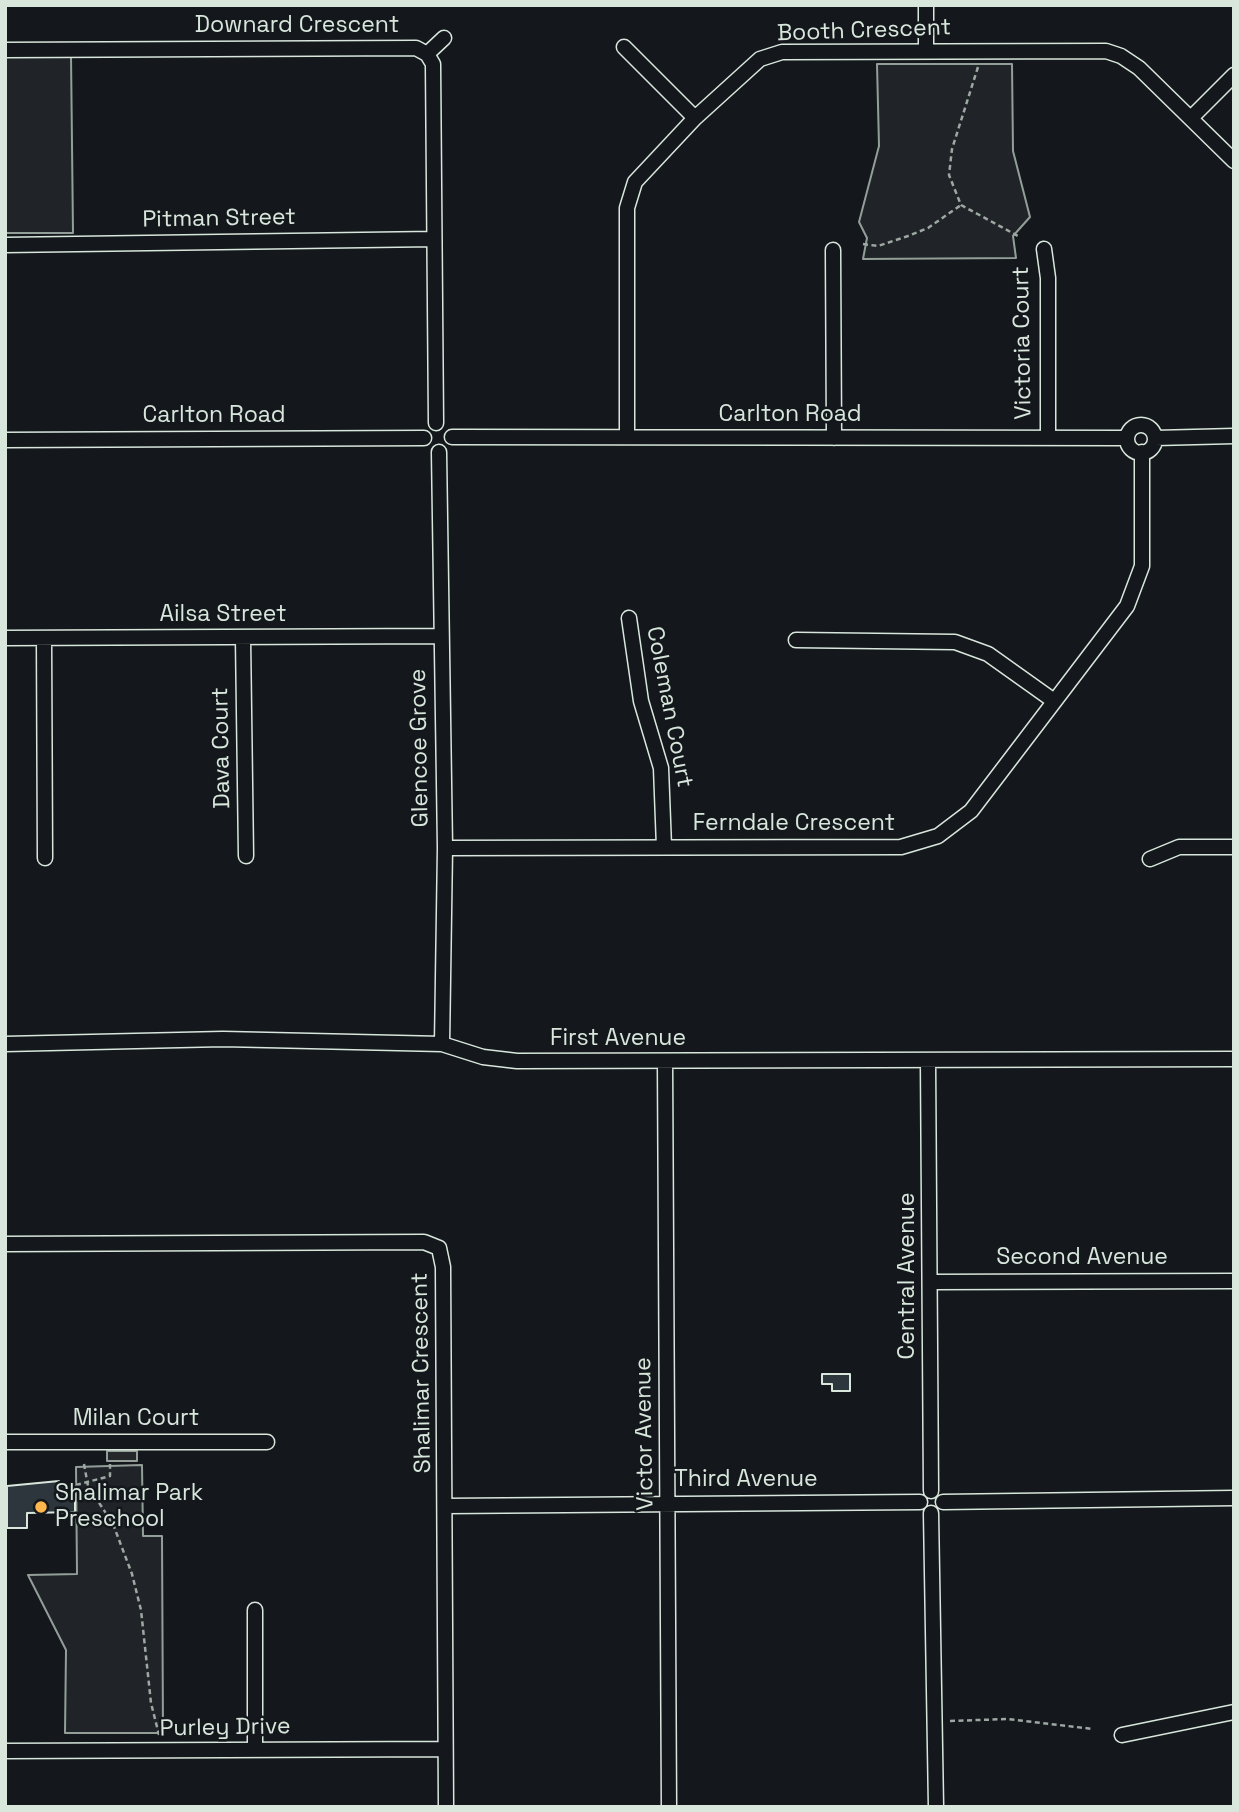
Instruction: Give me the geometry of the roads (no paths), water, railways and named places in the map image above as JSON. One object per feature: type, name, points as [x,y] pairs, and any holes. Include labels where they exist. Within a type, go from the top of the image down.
[{"type":"street","points":[[926,5],[926,51]]},
{"type":"street","points":[[427,54],[444,38]]},
{"type":"street","points":[[624,47],[695,118]]},
{"type":"street","name":"Downard Crescent","points":[[5,50],[416,48],[427,54],[433,64],[436,424]]},
{"type":"street","name":"Booth Crescent","points":[[628,437],[627,208],[635,182],[695,118],[760,59],[782,52],[1106,51],[1121,56],[1139,68],[1234,161]]},
{"type":"street","points":[[1192,117],[1234,75]]},
{"type":"street","name":"Pitman Street","points":[[5,245],[434,239]]},
{"type":"street","name":"Victoria Court","points":[[1044,249],[1048,278],[1048,436]]},
{"type":"street","points":[[834,250],[834,438]]},
{"type":"street","points":[[436,424],[449,428],[452,437],[450,445],[439,452],[430,450],[424,438],[429,427],[436,424]]},
{"type":"street","points":[[1142,425],[1151,429],[1155,438],[1152,447],[1142,452],[1131,449],[1127,438],[1132,428],[1142,425]]},
{"type":"street","points":[[1155,438],[1234,436]]},
{"type":"street","name":"Carlton Road","points":[[452,437],[1127,438]]},
{"type":"street","name":"Carlton Road","points":[[5,440],[424,438]]},
{"type":"street","name":"Glencoe Grove","points":[[439,452],[444,848],[442,1044]]},
{"type":"street","name":"Ferndale Crescent","points":[[444,848],[901,847],[938,836],[971,811],[1114,625],[1136,588],[1142,566],[1142,452]]},
{"type":"street","name":"Coleman Court","points":[[629,618],[641,701],[661,768],[664,848]]},
{"type":"street","name":"Ailsa Street","points":[[5,638],[441,636]]},
{"type":"street","points":[[44,638],[45,858]]},
{"type":"street","name":"Dava Court","points":[[243,638],[246,856]]},
{"type":"street","points":[[796,640],[956,642],[995,659],[1054,701]]},
{"type":"street","points":[[1150,859],[1179,847],[1234,847]]},
{"type":"street","name":"First Avenue","points":[[5,1044],[223,1039],[442,1044],[482,1057],[517,1061],[1234,1059]]},
{"type":"street","name":"Central Avenue","points":[[926,1496],[931,1282],[928,1061]]},
{"type":"street","name":"Victor Avenue","points":[[665,1062],[669,1807]]},
{"type":"street","name":"Shalimar Crescent","points":[[5,1244],[424,1242],[439,1248],[443,1267],[446,1506],[446,1807]]},
{"type":"street","name":"Second Avenue","points":[[931,1282],[1234,1280]]},
{"type":"street","name":"Milan Court","points":[[5,1442],[267,1442]]},
{"type":"street","points":[[938,1493],[943,1502],[939,1510],[931,1513],[925,1511],[926,1496],[938,1493]]},
{"type":"street","name":"Third Avenue","points":[[446,1506],[926,1496]]},
{"type":"street","points":[[943,1502],[1234,1498]]},
{"type":"street","points":[[931,1513],[936,1807]]},
{"type":"street","points":[[255,1610],[256,1749]]},
{"type":"street","points":[[1122,1735],[1234,1712]]},
{"type":"street","name":"Purley Drive","points":[[5,1751],[445,1749]]},
{"type":"place","name":"Shalimar Park Preschool","points":[[41,1507]]}]
